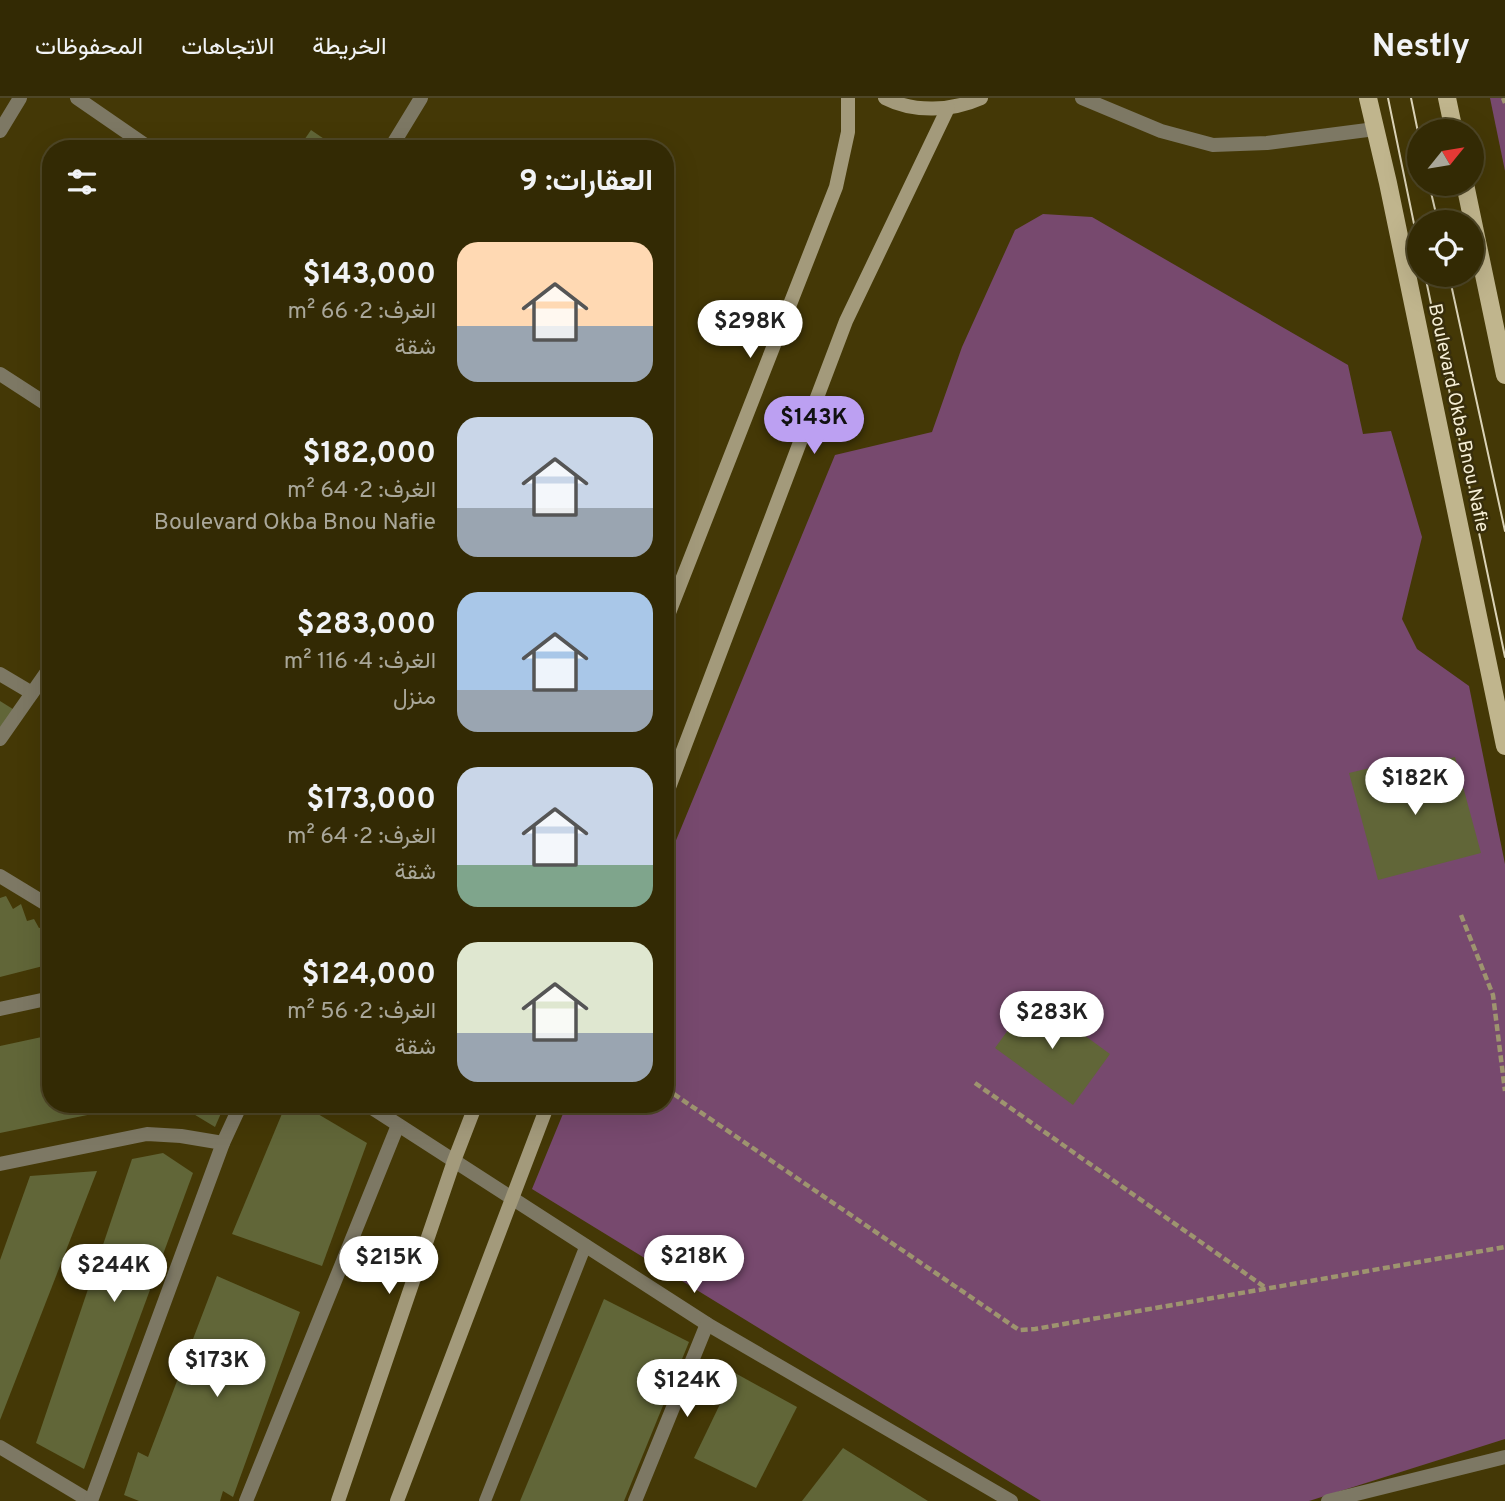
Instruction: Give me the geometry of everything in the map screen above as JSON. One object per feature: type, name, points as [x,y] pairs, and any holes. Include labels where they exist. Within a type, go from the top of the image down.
[{"type":"main road","points":[[674,600],[836,187],[848,132],[848,98]]},
{"type":"main road","points":[[885,98],[921,108],[948,108],[981,98]]},
{"type":"main road","name":"Boulevard Okba Bnou Nafie","points":[[1368,98],[1505,746]]},
{"type":"main road","points":[[1447,98],[1451,119]]},
{"type":"main road","points":[[674,774],[846,321],[948,108]]},
{"type":"main road","points":[[1468,196],[1505,375]]},
{"type":"main road","points":[[338,1501],[473,1113]]},
{"type":"main road","points":[[397,1501],[545,1113]]},
{"type":"street","points":[[0,131],[20,98]]},
{"type":"street","points":[[77,98],[138,140]]},
{"type":"street","points":[[395,140],[421,98]]},
{"type":"street","points":[[1082,98],[1161,131],[1213,145],[1267,144],[1375,129]]},
{"type":"street","points":[[0,374],[42,401]]},
{"type":"street","points":[[0,674],[32,693]]},
{"type":"street","points":[[0,738],[42,679]]},
{"type":"street","points":[[0,876],[42,902]]},
{"type":"street","points":[[0,1009],[42,1000]]},
{"type":"street","points":[[0,1447],[91,1501],[223,1143],[237,1113]]},
{"type":"street","points":[[380,1113],[707,1324],[1011,1501]]},
{"type":"street","points":[[246,1501],[398,1125]]},
{"type":"street","points":[[0,1180],[3,1163],[148,1134],[223,1143]]},
{"type":"street","points":[[635,1501],[707,1324]]},
{"type":"street","points":[[1328,1501],[1505,1457]]},
{"type":"lane","points":[[485,1501],[586,1245]]},
{"type":"path","points":[[1503,98],[1505,103]]},
{"type":"path","points":[[1461,915],[1493,995],[1505,1091]]},
{"type":"path","points":[[975,1083],[1266,1289]]},
{"type":"path","points":[[674,1094],[1019,1330],[1505,1247]]},
{"type":"shaded area","points":[[1490,98],[1505,98],[1505,171]]},
{"type":"shaded area","points":[[1043,214],[1092,217],[1348,365],[1363,434],[1391,431],[1422,537],[1402,619],[1417,649],[1469,686],[1505,864],[1505,1439],[1309,1501],[1041,1501],[532,1189],[563,1113],[674,1113],[674,845],[835,455],[932,432],[962,347],[1015,230]]},
{"type":"building","points":[[311,130],[326,140],[304,140]]},
{"type":"building","points":[[0,701],[16,711],[0,731]]},
{"type":"building","points":[[1455,757],[1481,853],[1378,880],[1349,773],[1374,767],[1377,778]]},
{"type":"building","points":[[6,896],[13,909],[21,904],[27,921],[34,919],[39,928],[42,927],[42,966],[0,977],[0,898]]},
{"type":"building","points":[[1032,997],[1110,1054],[1073,1105],[995,1048]]},
{"type":"building","points":[[42,1037],[42,1113],[97,1113],[0,1133],[0,1046]]},
{"type":"building","points":[[192,1113],[221,1113],[215,1127]]},
{"type":"building","points":[[282,1113],[316,1113],[367,1143],[322,1266],[232,1234]]},
{"type":"building","points":[[163,1153],[193,1173],[84,1469],[36,1443],[132,1159]]},
{"type":"building","points":[[97,1171],[0,1420],[0,1260],[30,1176]]},
{"type":"building","points":[[217,1276],[300,1312],[233,1497],[223,1491],[220,1501],[139,1501],[124,1495],[138,1452],[148,1457]]},
{"type":"building","points":[[604,1299],[689,1342],[624,1501],[520,1501]]},
{"type":"building","points":[[735,1373],[797,1407],[756,1488],[694,1458]]},
{"type":"building","points":[[843,1448],[928,1501],[802,1501]]},
{"type":"tram line","points":[[1388,98],[1411,210]]},
{"type":"tram line","points":[[1411,98],[1415,119]]},
{"type":"tram line","points":[[1432,196],[1435,210]]},
{"type":"tram line","points":[[1428,287],[1505,657]]},
{"type":"tram line","points":[[1452,287],[1505,531]]}]
